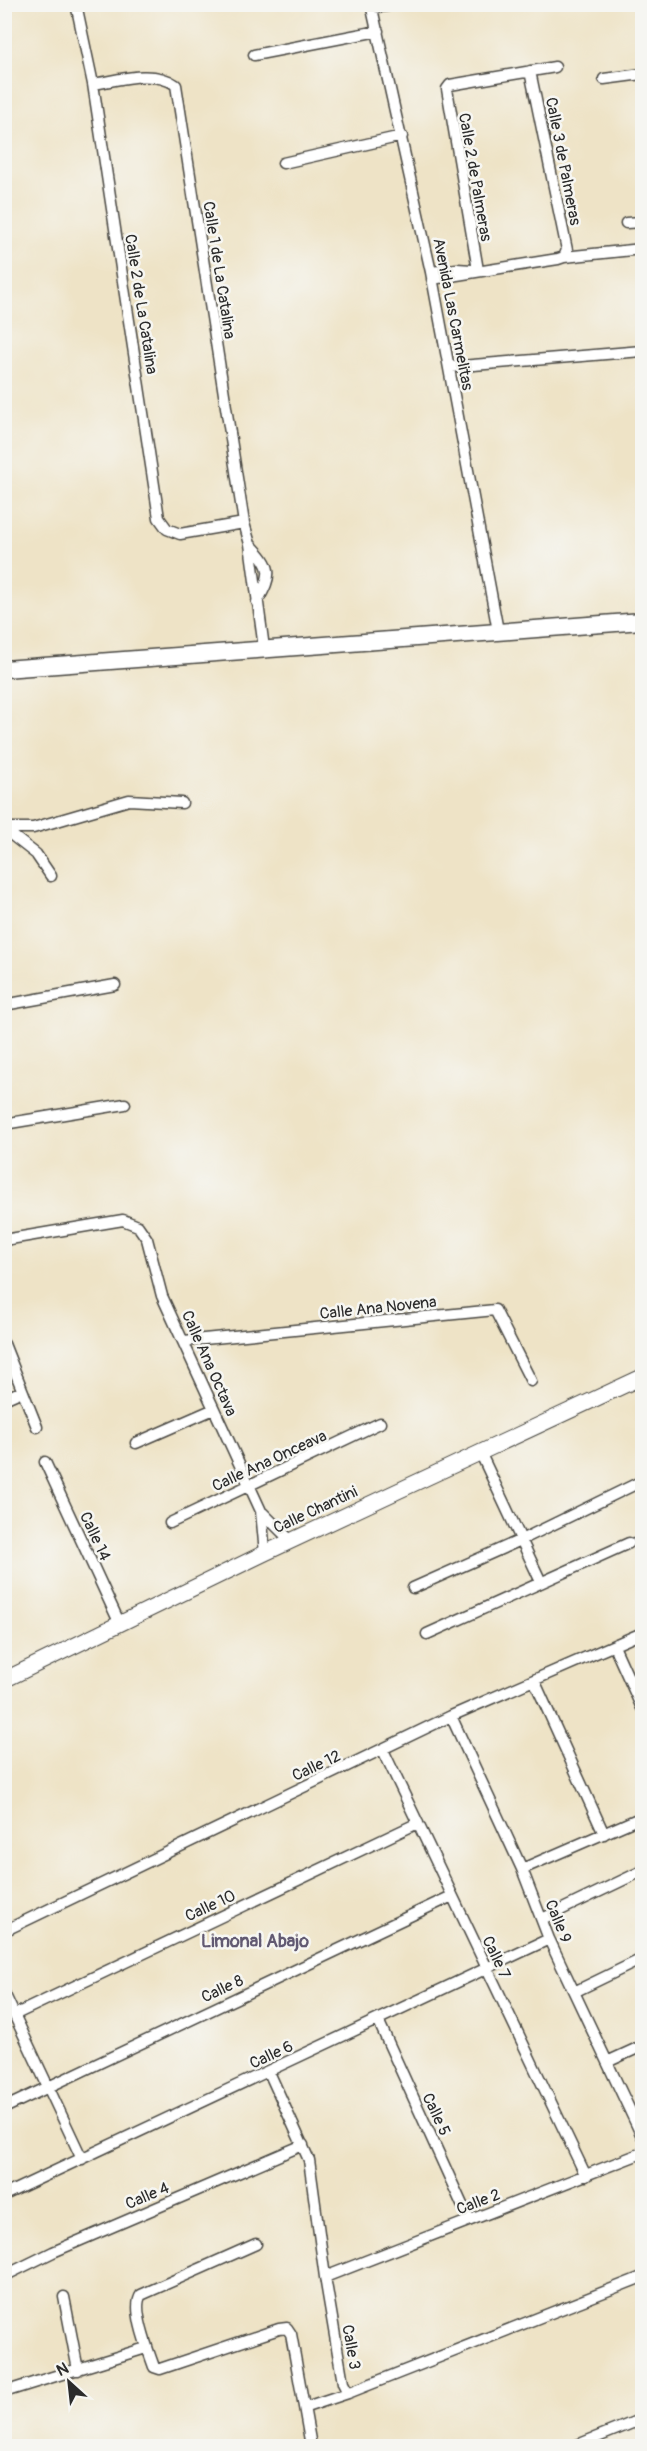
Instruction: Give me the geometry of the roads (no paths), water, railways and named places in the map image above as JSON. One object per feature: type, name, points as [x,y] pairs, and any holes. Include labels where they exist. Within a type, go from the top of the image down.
[{"type":"main road","points":[[4,669],[642,621]]},
{"type":"street","name":"Calle 2 de La Catalina","points":[[75,4],[93,84],[159,518],[167,529],[180,534],[244,523]]},
{"type":"street","points":[[371,6],[400,4]]},
{"type":"street","name":"Avenida Las Carmelitas","points":[[371,6],[402,136],[431,276],[498,631]]},
{"type":"street","points":[[254,54],[378,31]]},
{"type":"street","points":[[531,71],[555,67]]},
{"type":"street","name":"Calle 2 de Palmeras","points":[[478,270],[447,89],[450,85],[531,71]]},
{"type":"street","name":"Calle 3 de Palmeras","points":[[531,71],[567,250],[564,257]]},
{"type":"street","points":[[604,79],[642,74]]},
{"type":"street","name":"Calle 1 de La Catalina","points":[[93,84],[152,77],[167,78],[176,85],[244,523],[250,544]]},
{"type":"street","points":[[283,163],[402,136]]},
{"type":"street","points":[[626,223],[642,222]]},
{"type":"street","points":[[431,276],[458,277],[478,270],[558,260],[564,257],[642,249]]},
{"type":"street","points":[[449,367],[642,351]]},
{"type":"street","points":[[250,544],[264,648]]},
{"type":"street","points":[[250,544],[265,559],[268,568],[266,586],[257,602]]},
{"type":"street","points":[[4,829],[33,828],[129,800],[182,803]]},
{"type":"street","points":[[4,829],[36,854],[51,876]]},
{"type":"street","points":[[4,1005],[114,985]]},
{"type":"street","points":[[4,1124],[125,1104]]},
{"type":"street","name":"Calle Ana Octava","points":[[4,1240],[123,1220],[138,1226],[147,1239],[162,1296],[261,1511],[265,1553]]},
{"type":"street","name":"Calle Ana Novena","points":[[184,1341],[495,1310],[531,1381]]},
{"type":"street","points":[[4,1344],[37,1427]]},
{"type":"street","name":"Calle Chantini","points":[[4,1680],[119,1622],[642,1377]]},
{"type":"street","points":[[4,1399],[22,1390]]},
{"type":"street","points":[[136,1443],[214,1409]]},
{"type":"street","name":"Calle Ana Onceava","points":[[170,1523],[380,1423]]},
{"type":"street","points":[[480,1452],[541,1582]]},
{"type":"street","name":"Calle 14","points":[[45,1462],[119,1622]]},
{"type":"street","points":[[413,1588],[521,1540],[642,1481]]},
{"type":"street","name":"Calle Ana Octava","points":[[261,1511],[291,1541]]},
{"type":"street","points":[[427,1634],[628,1544]]},
{"type":"street","name":"Calle 12","points":[[4,1931],[451,1716],[642,1633]]},
{"type":"street","points":[[614,1646],[642,1708]]},
{"type":"street","points":[[534,1680],[604,1834]]},
{"type":"street","name":"Calle 9","points":[[451,1716],[522,1869],[549,1939],[642,2136]]},
{"type":"street","name":"Calle 7","points":[[383,1750],[586,2176]]},
{"type":"street","points":[[522,1869],[642,1817]]},
{"type":"street","name":"Calle 10","points":[[14,2015],[418,1822]]},
{"type":"street","points":[[542,1919],[642,1871]]},
{"type":"street","name":"Calle 8","points":[[4,2108],[452,1896]]},
{"type":"street","name":"Calle 6","points":[[4,2195],[549,1939]]},
{"type":"street","points":[[574,1992],[642,1959]]},
{"type":"street","points":[[4,1993],[82,2159]]},
{"type":"street","name":"Calle 5","points":[[378,2020],[470,2220]]},
{"type":"street","points":[[608,2062],[642,2046]]},
{"type":"street","name":"Calle 3","points":[[269,2072],[303,2145],[312,2173],[325,2277],[343,2383],[348,2393],[642,2277]]},
{"type":"street","name":"Calle 4","points":[[4,2276],[53,2252],[303,2145]]},
{"type":"street","name":"Calle 2","points":[[325,2277],[642,2153]]},
{"type":"street","points":[[256,2244],[141,2295],[137,2305],[146,2348],[154,2367],[160,2369],[287,2328],[291,2334],[306,2407],[311,2446]]},
{"type":"street","points":[[64,2297],[78,2370]]},
{"type":"street","points":[[4,2392],[146,2348]]},
{"type":"street","points":[[306,2407],[348,2393]]},
{"type":"street","points":[[575,2446],[642,2418]]},
{"type":"district","name":"Limonal Abajo","points":[[255,1941]]}]
